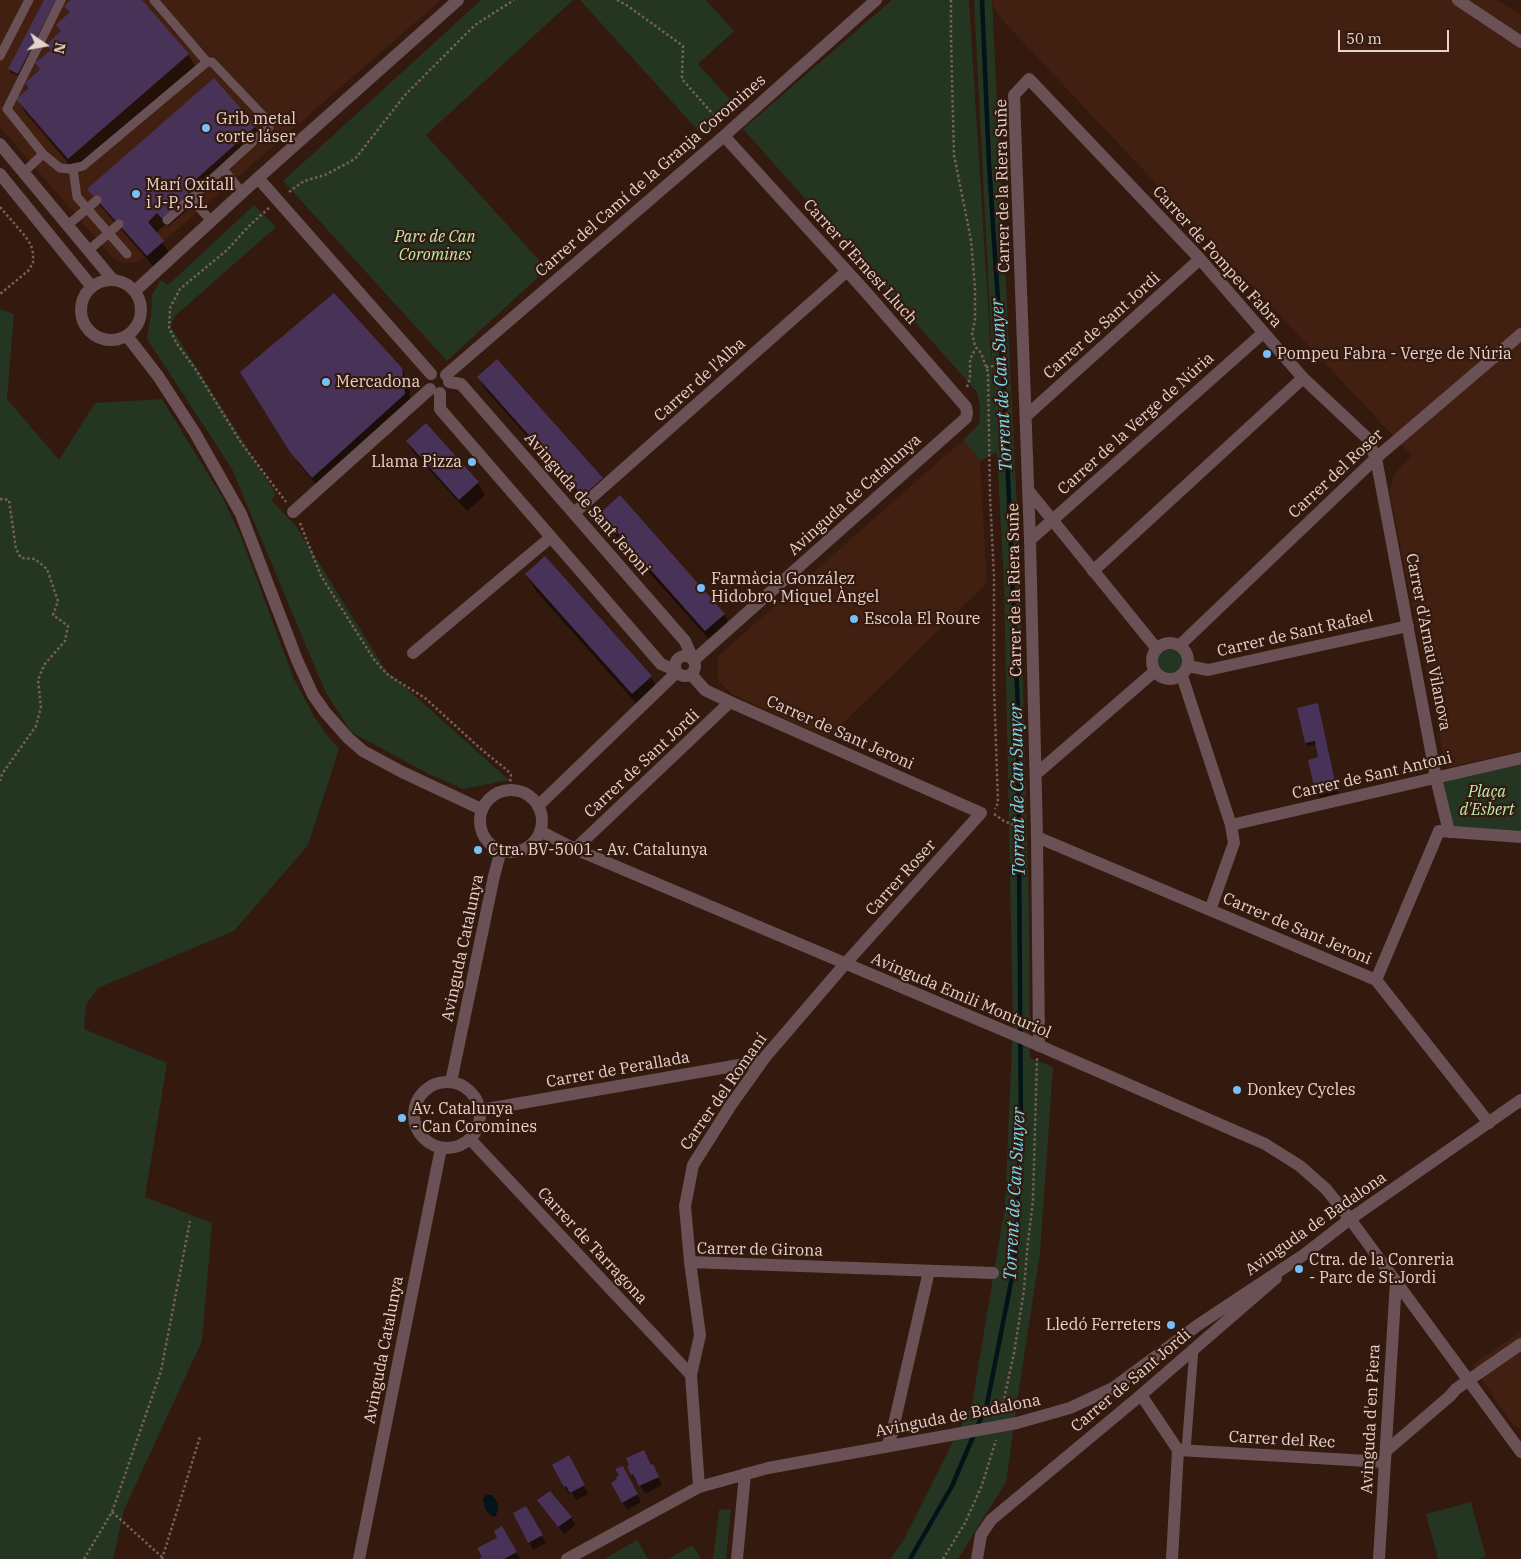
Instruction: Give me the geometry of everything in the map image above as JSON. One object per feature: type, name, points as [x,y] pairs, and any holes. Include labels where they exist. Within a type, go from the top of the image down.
[{"type":"street","points":[[135,291],[242,192],[458,0]]},
{"type":"street","name":"Carrer del Camí de la Granja Coromines","points":[[448,378],[876,0]]},
{"type":"street","points":[[1458,0],[1521,42]]},
{"type":"street","name":"Carrer de Pompeu Fabra","points":[[1030,80],[1200,259],[1303,378],[1366,437],[1376,458]]},
{"type":"street","name":"Carrer de la Riera Suñe","points":[[1030,80],[1014,95],[1026,416],[1036,774],[1034,834],[1036,1045]]},
{"type":"street","name":"Carrer d'Ernest Lluch","points":[[728,132],[966,407],[967,413]]},
{"type":"street","points":[[0,144],[113,280]]},
{"type":"street","points":[[0,174],[92,287]]},
{"type":"street","points":[[258,178],[431,374]]},
{"type":"street","name":"Carrer de Sant Jordi","points":[[1026,416],[1200,259]]},
{"type":"street","name":"Carrer de l'Alba","points":[[574,513],[847,271]]},
{"type":"street","points":[[106,280],[113,280],[127,284],[135,291],[141,303],[141,315],[136,327],[127,336],[116,340],[104,339],[93,334],[85,326],[81,314],[82,302],[92,287],[106,280]]},
{"type":"street","name":"Carrer de la Verge de Núria","points":[[1030,540],[1264,333]]},
{"type":"street","name":"Carrer del Roser","points":[[1180,646],[1376,458],[1521,334]]},
{"type":"street","points":[[127,336],[158,376],[195,433],[234,499],[250,535],[297,660],[313,695],[325,712],[348,738],[363,751],[402,772],[481,809]]},
{"type":"street","points":[[293,512],[435,391],[447,388],[448,378],[438,371],[431,374],[428,380],[435,391],[440,409],[661,664],[684,676],[692,674],[695,668],[693,659],[687,655],[680,656],[675,663],[676,671]]},
{"type":"street","name":"Avinguda de Sant Jeroni","points":[[448,378],[461,384],[574,513],[685,641],[693,659]]},
{"type":"street","points":[[1093,571],[1303,378]]},
{"type":"street","name":"Avinguda de Catalunya","points":[[693,659],[966,418],[967,413]]},
{"type":"street","name":"Carrer d'Arnau Vilanova","points":[[1376,458],[1436,778],[1444,832]]},
{"type":"street","points":[[1028,490],[1156,649]]},
{"type":"street","points":[[413,653],[551,536]]},
{"type":"street","name":"Carrer de Sant Rafael","points":[[1185,671],[1208,670],[1408,626]]},
{"type":"street","points":[[1185,671],[1172,680],[1159,676],[1154,671],[1152,661],[1156,649],[1168,643],[1180,646],[1188,656],[1185,671],[1231,825],[1234,843],[1210,910]]},
{"type":"street","points":[[538,806],[676,671]]},
{"type":"street","points":[[1036,774],[1154,671]]},
{"type":"street","name":"Carrer de Sant Jeroni","points":[[692,674],[705,690],[730,702],[987,813]]},
{"type":"street","name":"Carrer de Sant Jordi","points":[[575,849],[730,702]]},
{"type":"street","name":"Carrer de Sant Antoni","points":[[1231,825],[1521,758]]},
{"type":"street","points":[[509,790],[524,792],[538,806],[541,812],[542,823],[540,831],[531,844],[521,850],[510,852],[501,850],[487,841],[480,824],[481,809],[492,796],[498,792],[509,790]]},
{"type":"street","name":"Carrer Roser","points":[[845,964],[987,813]]},
{"type":"street","name":"Avinguda Emili Monturiol","points":[[540,831],[575,849],[1265,1144],[1300,1166],[1326,1189],[1519,1448]]},
{"type":"street","points":[[1376,980],[1444,832],[1521,837]]},
{"type":"street","name":"Carrer de Sant Jeroni","points":[[1034,834],[1376,980],[1489,1123]]},
{"type":"street","name":"Avinguda Catalunya","points":[[451,1082],[501,850]]},
{"type":"street","name":"Carrer del Romaní","points":[[690,1262],[685,1206],[693,1165],[731,1105],[762,1062],[845,964]]},
{"type":"street","name":"Carrer de Perallada","points":[[480,1110],[762,1062]]},
{"type":"street","points":[[451,1082],[463,1085],[472,1092],[480,1110],[480,1122],[470,1139],[462,1146],[452,1149],[432,1146],[423,1139],[416,1129],[413,1117],[418,1097],[424,1090],[434,1084],[451,1082]]},
{"type":"street","name":"Avinguda de Badalona","points":[[566,1559],[698,1487],[768,1468],[1017,1423],[1070,1408],[1113,1388],[1198,1325],[1305,1254],[1350,1220],[1521,1100]]},
{"type":"street","name":"Carrer de Tarragona","points":[[470,1139],[691,1375]]},
{"type":"street","name":"Avinguda Catalunya","points":[[359,1559],[440,1148]]},
{"type":"street","name":"Carrer de Sant Jordi","points":[[977,1559],[981,1535],[991,1520],[1141,1395],[1305,1254]]},
{"type":"street","name":"Carrer de Girona","points":[[698,1487],[691,1375],[700,1335],[690,1262],[993,1273]]},
{"type":"street","points":[[887,1446],[892,1433],[929,1271]]},
{"type":"street","name":"Avinguda d'en Piera","points":[[1379,1559],[1396,1281]]},
{"type":"street","points":[[1385,1456],[1468,1380],[1521,1344]]},
{"type":"street","points":[[1141,1395],[1182,1450],[1172,1559]]},
{"type":"street","name":"Carrer del Rec","points":[[1182,1450],[1385,1456]]},
{"type":"street","points":[[737,1559],[745,1474]]},
{"type":"lane","points":[[0,56],[29,0]]},
{"type":"lane","points":[[61,0],[7,109],[44,154],[60,168],[83,166],[207,62]]},
{"type":"lane","points":[[154,0],[207,62],[212,62],[270,123],[269,127],[167,220]]},
{"type":"lane","points":[[24,172],[44,154]]},
{"type":"lane","points":[[73,168],[77,197],[128,254]]},
{"type":"lane","points":[[223,169],[242,192]]},
{"type":"lane","points":[[191,198],[211,221]]},
{"type":"lane","points":[[68,225],[97,200]]},
{"type":"lane","points":[[89,250],[119,224]]},
{"type":"lane","points":[[1182,1450],[1194,1349]]},
{"type":"path","points":[[278,201],[304,181],[325,175],[355,159],[404,95],[475,25],[514,0]]},
{"type":"path","points":[[617,0],[683,46],[682,79],[728,132]]},
{"type":"path","points":[[0,207],[25,236],[33,253],[33,263],[28,271],[0,294]]},
{"type":"path","points":[[956,396],[967,387],[970,378],[970,359],[976,348]]},
{"type":"path","points":[[986,367],[1024,363]]},
{"type":"path","points":[[0,499],[10,500],[16,549],[21,558],[35,560],[47,568],[58,601],[52,615],[68,626],[65,641],[44,665],[38,680],[41,707],[36,726],[2,774],[0,781]]},
{"type":"path","points":[[987,813],[1034,834]]},
{"type":"path","points":[[1000,1418],[1014,1353],[1024,1290],[1033,1200],[1036,1045]]},
{"type":"path","points":[[84,1559],[112,1512],[161,1371],[190,1221]]},
{"type":"path","points":[[943,1559],[965,1523],[982,1485],[997,1435]]},
{"type":"path","points":[[112,1512],[162,1558],[200,1437]]},
{"type":"shaded area","points":[[0,0],[441,0],[137,263],[121,262],[112,257],[0,127]]},
{"type":"shaded area","points":[[992,0],[1497,0],[1521,15],[1521,751],[1446,768],[1389,491],[1395,473],[1412,456],[1004,22],[993,6]]},
{"type":"shaded area","name":"Escola El Roure","points":[[963,440],[980,461],[987,583],[828,738],[732,694],[718,680],[718,656]]},
{"type":"shaded area","points":[[1521,1331],[1521,1430],[1512,1424],[1472,1365]]},
{"type":"shaded area","points":[[486,1495],[492,1495],[498,1503],[495,1517],[490,1515],[485,1509],[483,1499]]},
{"type":"green space","name":"Parc de Can Coromines","points":[[481,0],[573,0],[426,135],[547,269],[447,361],[283,181]]},
{"type":"green space","points":[[580,0],[706,0],[734,31],[698,64],[735,105],[702,135]]},
{"type":"green space","points":[[892,0],[969,0],[995,415],[974,0],[992,0],[1020,569],[1029,909],[1030,1058],[1053,1067],[1040,1253],[1006,1482],[958,1559],[890,1559],[903,1541],[972,1404],[1005,1206],[1013,1021],[1004,583],[997,452],[980,461],[963,440],[979,424],[980,406],[977,392],[743,129]]},
{"type":"green space","points":[[254,205],[276,227],[174,317],[171,327],[276,494],[271,500],[296,526],[385,669],[509,780],[463,789],[429,774],[351,732],[325,691],[232,469],[147,339],[152,295],[160,280],[168,285]]},
{"type":"green space","points":[[0,309],[14,314],[7,399],[59,460],[95,403],[162,399],[224,500],[242,539],[293,677],[315,718],[339,749],[308,845],[234,931],[98,988],[86,1005],[84,1029],[167,1063],[145,1197],[212,1223],[202,1341],[124,1510],[113,1559],[0,1559]]},
{"type":"green space","points":[[1170,643],[1177,644],[1183,648],[1187,654],[1187,668],[1183,674],[1177,678],[1170,679],[1163,678],[1157,674],[1153,668],[1152,661],[1153,654],[1157,648],[1163,644]]},
{"type":"green space","name":"Plaça d'Esbert","points":[[1521,758],[1521,837],[1450,830],[1439,779]]},
{"type":"green space","points":[[1471,1502],[1486,1557],[1479,1559],[1438,1559],[1426,1514]]},
{"type":"green space","points":[[731,1509],[726,1559],[713,1559],[719,1510]]},
{"type":"green space","points":[[637,1540],[648,1559],[604,1559]]},
{"type":"green space","points":[[693,1545],[701,1559],[668,1559]]},
{"type":"building","points":[[44,0],[56,0],[18,74],[8,69]]},
{"type":"building","points":[[71,0],[142,0],[189,54],[68,159],[16,99],[29,88],[25,83],[40,69],[35,63],[51,50],[46,45],[61,31],[56,25],[70,12],[64,6]]},
{"type":"building","points":[[214,78],[256,126],[185,189],[194,199],[166,223],[157,213],[148,222],[164,241],[147,256],[87,189]]},
{"type":"building","name":"Mercadona","points":[[334,293],[402,368],[405,394],[312,478],[290,452],[240,372]]},
{"type":"building","points":[[497,359],[603,478],[583,496],[477,377]]},
{"type":"building","points":[[426,423],[479,482],[459,500],[406,441]]},
{"type":"building","points":[[620,495],[725,614],[705,631],[600,513]]},
{"type":"building","points":[[545,556],[652,676],[632,694],[525,574]]},
{"type":"building","points":[[1318,703],[1337,790],[1316,795],[1308,760],[1318,757],[1315,741],[1305,743],[1297,708]]},
{"type":"building","points":[[644,1450],[659,1477],[639,1486],[633,1474],[631,1475],[626,1458]]},
{"type":"building","points":[[569,1455],[585,1485],[570,1493],[566,1486],[564,1487],[552,1465]]},
{"type":"building","points":[[623,1466],[638,1494],[622,1503],[611,1483],[619,1475],[615,1469]]},
{"type":"building","points":[[550,1491],[572,1517],[558,1527],[537,1500]]},
{"type":"building","points":[[526,1506],[543,1535],[528,1543],[513,1513]]},
{"type":"building","points":[[502,1526],[517,1552],[504,1559],[479,1559],[482,1557],[477,1548],[497,1538],[494,1531]]},
{"type":"waterway","name":"Torrent de Can Sunyer","points":[[910,1559],[952,1486],[987,1404],[1015,1262],[1021,1133],[1018,709],[1005,408],[989,164],[982,0]]},
{"type":"place","name":"Grib metal corte láser","points":[[206,128]]},
{"type":"place","name":"Marí Oxitall i J-P, S.L","points":[[136,194]]},
{"type":"place","name":"Pompeu Fabra - Verge de Núria","points":[[1267,354]]},
{"type":"place","name":"Mercadona","points":[[326,382]]},
{"type":"place","name":"Llama Pizza","points":[[472,462]]},
{"type":"place","name":"Farmàcia González Hidobro, Miquel Àngel","points":[[701,588]]},
{"type":"place","name":"Escola El Roure","points":[[854,619]]},
{"type":"place","name":"Ctra. BV-5001 - Av. Catalunya","points":[[478,850]]},
{"type":"place","name":"Donkey Cycles","points":[[1237,1090]]},
{"type":"place","name":"Av. Catalunya - Can Coromines","points":[[402,1118]]},
{"type":"place","name":"Ctra. de la Conreria - Parc de St.Jordi","points":[[1299,1269]]},
{"type":"place","name":"Lledó Ferreters","points":[[1171,1325]]}]
